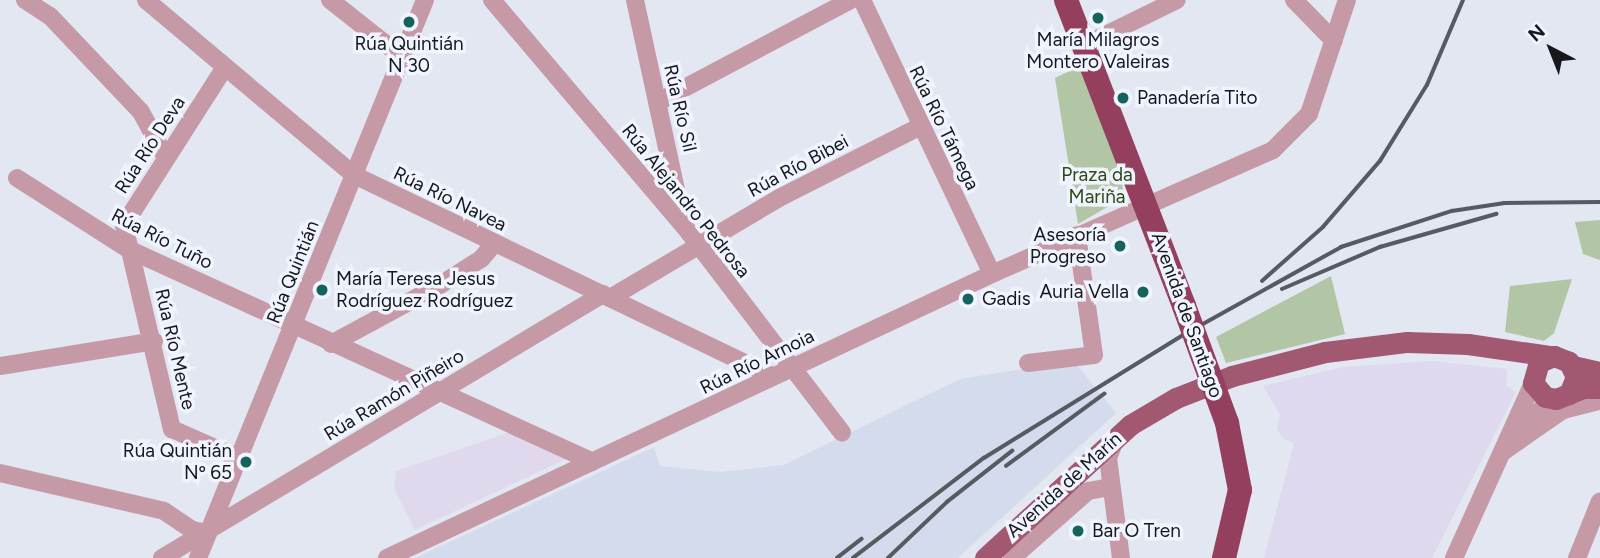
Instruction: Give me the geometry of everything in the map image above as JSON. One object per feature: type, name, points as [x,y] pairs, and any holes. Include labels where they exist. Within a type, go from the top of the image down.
[{"type":"highway","name":"Avenida de Santiago","points":[[1066,0],[1227,423],[1240,490],[1235,526],[1224,558]]},
{"type":"main road","name":"Avenida de Marín","points":[[998,556],[1117,435],[1196,389],[1304,356],[1406,342],[1468,344],[1549,356]]},
{"type":"main road","points":[[1511,352],[1533,377],[1539,394],[1562,400],[1600,388]]},
{"type":"main road","points":[[1533,377],[1549,356],[1565,359],[1573,366],[1600,372]]},
{"type":"main road","points":[[1562,400],[1575,383],[1573,366]]},
{"type":"street","points":[[25,0],[50,16],[141,112],[166,158]]},
{"type":"street","name":"Rúa Río Navea","points":[[146,0],[354,175],[606,296],[781,373]]},
{"type":"street","points":[[330,0],[401,56]]},
{"type":"street","name":"Rúa Quintián","points":[[198,558],[425,0]]},
{"type":"street","name":"Rúa Alejandro Pedrosa","points":[[492,0],[698,244],[781,373],[842,433]]},
{"type":"street","name":"Rúa Río Sil","points":[[635,0],[684,226]]},
{"type":"street","points":[[658,102],[850,0]]},
{"type":"street","name":"Rúa Río Támega","points":[[862,0],[919,127],[992,274]]},
{"type":"street","points":[[1085,45],[1177,0]]},
{"type":"street","points":[[1294,0],[1334,41]]},
{"type":"street","name":"Rúa Río Arnoia","points":[[387,558],[1077,235],[1244,165],[1286,141],[1309,114],[1347,0]]},
{"type":"street","name":"Rúa Río Deva","points":[[128,249],[124,225],[225,68]]},
{"type":"street","name":"Rúa Río Bibei","points":[[606,296],[919,127]]},
{"type":"street","name":"Rúa Río Tuño","points":[[17,178],[128,249],[438,393],[593,461]]},
{"type":"street","points":[[657,197],[676,188]]},
{"type":"street","points":[[1028,363],[1094,355],[1077,235]]},
{"type":"street","points":[[331,344],[440,285],[481,259],[494,244]]},
{"type":"street","name":"Rúa Río Mente","points":[[128,249],[154,341],[172,429],[240,458]]},
{"type":"street","name":"Rúa Ramón Piñeiro","points":[[162,558],[606,296]]},
{"type":"street","points":[[0,366],[154,341]]},
{"type":"street","points":[[1454,558],[1504,452],[1533,377]]},
{"type":"street","points":[[1504,452],[1562,400],[1600,401]]},
{"type":"street","points":[[1117,435],[1108,458],[1121,558]]},
{"type":"street","points":[[0,473],[164,511],[192,530],[207,533]]},
{"type":"street","name":"Avenida de Marín","points":[[998,556],[1088,491],[1110,487]]},
{"type":"street","points":[[1577,558],[1600,501]]},
{"type":"shaded area","points":[[1074,361],[1116,413],[958,558],[415,558],[654,447],[660,466],[719,472],[784,465],[960,379]]},
{"type":"shaded area","points":[[1432,361],[1507,369],[1506,385],[1516,392],[1432,558],[1264,558],[1294,443],[1283,439],[1277,428],[1280,415],[1263,386],[1343,367]]},
{"type":"shaded area","points":[[522,428],[570,457],[415,530],[394,488],[396,471]]},
{"type":"green space","name":"Praza da Mariña","points":[[1081,68],[1122,176],[1123,198],[1078,224],[1055,78]]},
{"type":"green space","points":[[1600,220],[1600,260],[1583,254],[1575,222]]},
{"type":"green space","points":[[1331,276],[1345,334],[1226,363],[1216,337]]},
{"type":"green space","points":[[1572,279],[1554,333],[1544,341],[1505,332],[1510,286]]},
{"type":"railway","points":[[1262,281],[1323,227],[1380,161],[1427,85],[1463,0]]},
{"type":"railway","points":[[853,558],[984,458],[1185,334],[1341,247],[1452,211],[1504,203],[1600,202]]},
{"type":"railway","points":[[1282,289],[1380,247],[1496,214]]},
{"type":"railway","points":[[1006,466],[1104,394]]},
{"type":"railway","points":[[888,558],[947,502],[1012,451]]},
{"type":"railway","points":[[837,558],[861,539]]},
{"type":"place","name":"María Milagros Montero Valeiras","points":[[1098,18]]},
{"type":"place","name":"Rúa Quintián N 30","points":[[409,22]]},
{"type":"place","name":"Panadería Tito","points":[[1123,98]]},
{"type":"place","name":"Asesoría Progreso","points":[[1120,246]]},
{"type":"place","name":"María Teresa Jesus Rodríguez Rodríguez","points":[[322,290]]},
{"type":"place","name":"Auria Vella","points":[[1143,292]]},
{"type":"place","name":"Gadis","points":[[968,299]]},
{"type":"place","name":"Rúa Quintián Nº 65","points":[[246,462]]},
{"type":"place","name":"Bar O Tren","points":[[1078,531]]}]
